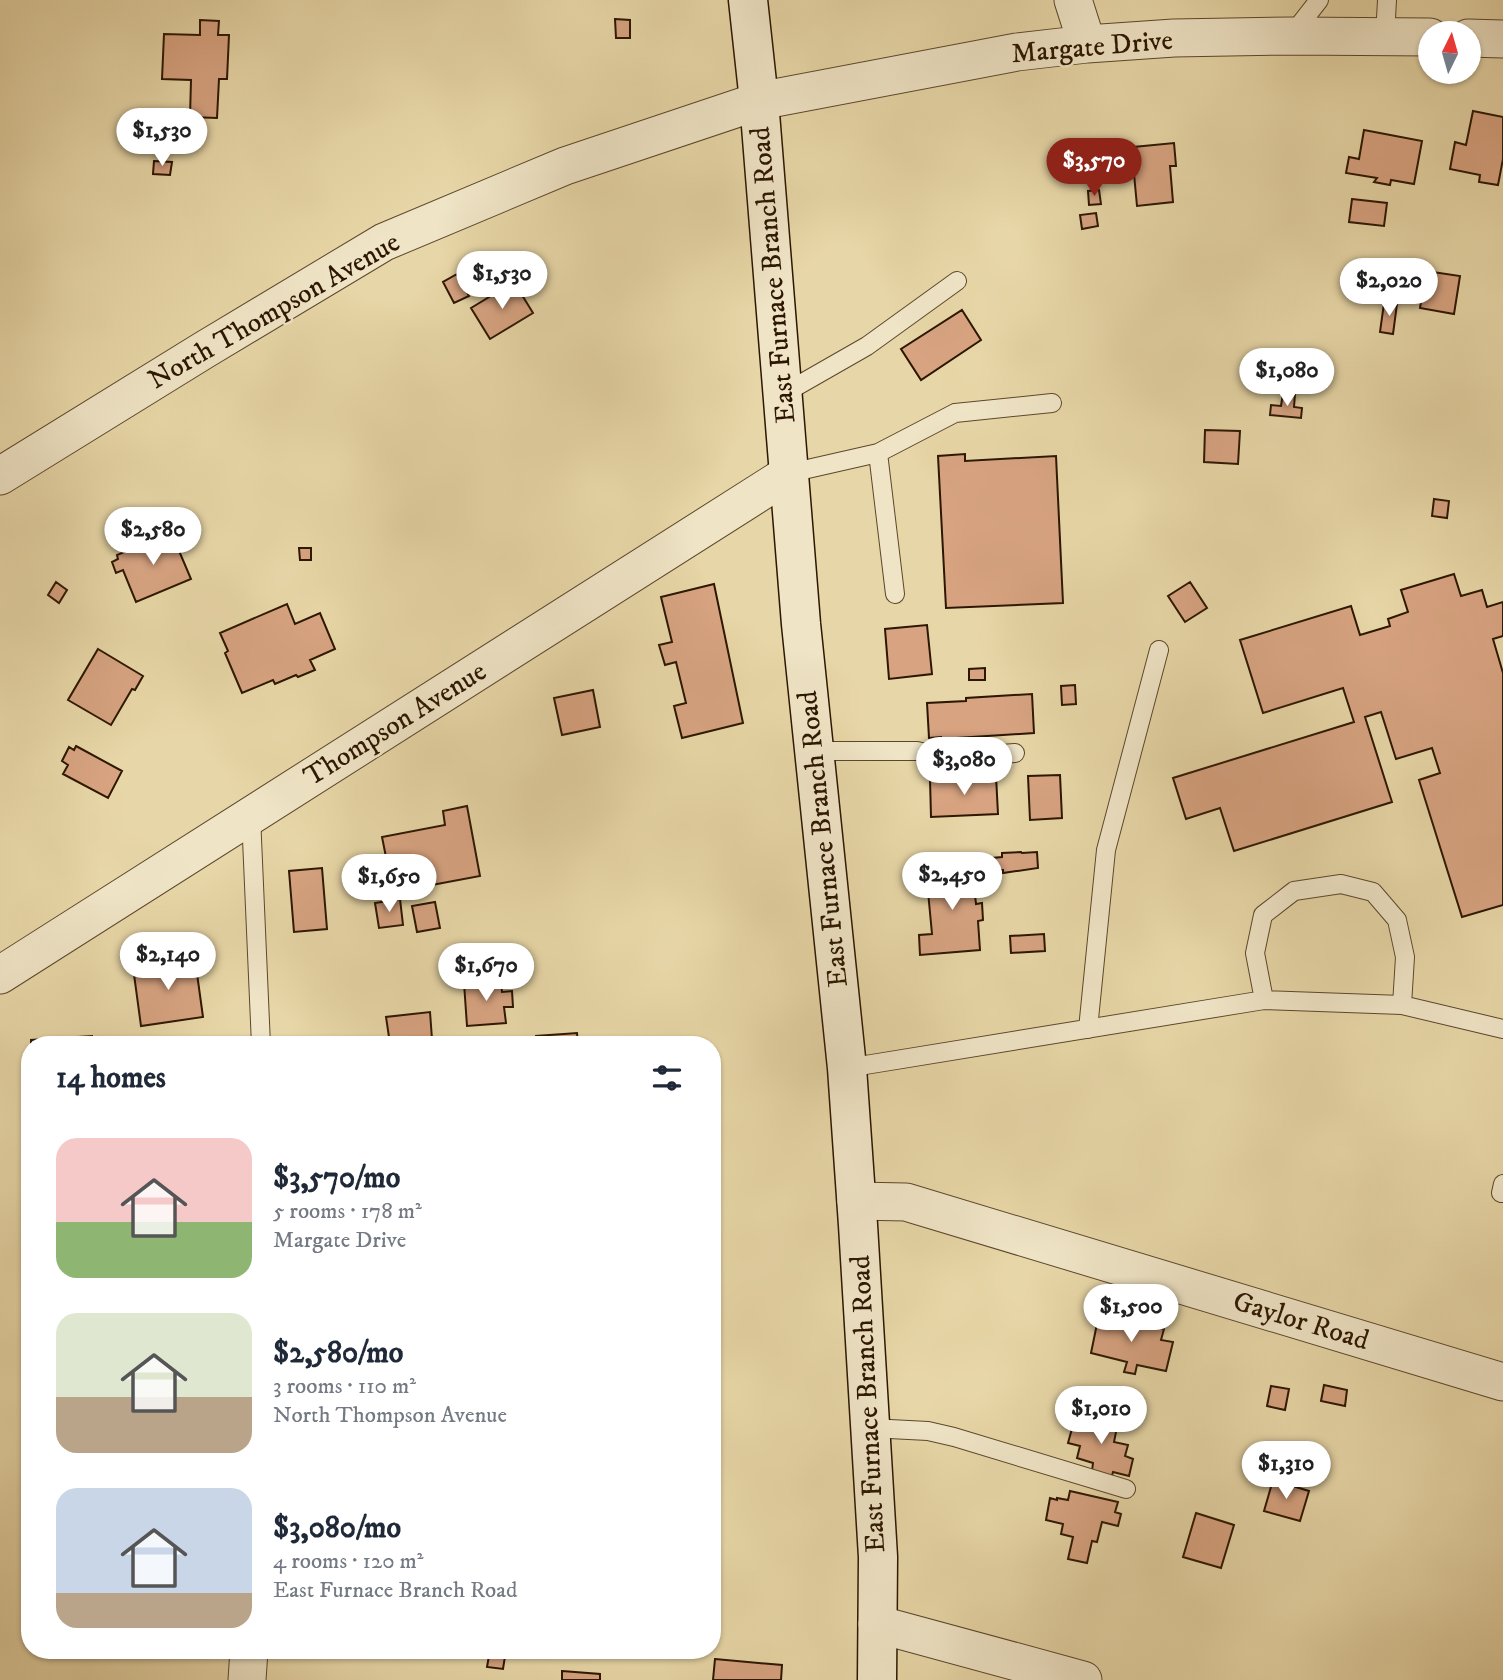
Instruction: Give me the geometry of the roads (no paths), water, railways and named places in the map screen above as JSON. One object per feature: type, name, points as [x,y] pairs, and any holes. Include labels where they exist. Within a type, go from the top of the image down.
[{"type":"main road","name":"East Furnace Branch Road","points":[[748,0],[759,101],[801,624],[847,1068],[878,1557],[877,1680]]},
{"type":"street","points":[[1073,0],[1087,44]]},
{"type":"street","name":"Margate Drive","points":[[759,101],[1017,52],[1087,44],[1174,38],[1418,37]]},
{"type":"street","points":[[1481,38],[1503,39]]},
{"type":"street","name":"North Thompson Avenue","points":[[0,476],[384,242],[565,166],[759,101]]},
{"type":"street","name":"Thompson Avenue","points":[[0,975],[790,473]]},
{"type":"street","name":"Gaylor Road","points":[[856,1201],[906,1202],[1503,1382]]},
{"type":"street","points":[[877,1624],[1083,1680]]},
{"type":"street","points":[[247,1680],[248,1659]]},
{"type":"lane","points":[[1292,36],[1319,0]]},
{"type":"lane","points":[[1385,37],[1387,0]]},
{"type":"lane","points":[[783,394],[867,346],[957,281]]},
{"type":"lane","points":[[790,473],[878,453],[955,413],[1052,403]]},
{"type":"lane","points":[[878,453],[895,594]]},
{"type":"lane","points":[[1088,1029],[1106,850],[1159,650]]},
{"type":"lane","points":[[814,751],[917,751],[946,758],[1015,753]]},
{"type":"lane","points":[[251,816],[261,1036]]},
{"type":"lane","points":[[1264,1000],[1255,953],[1263,915],[1294,891],[1341,884],[1373,891],[1397,920],[1405,957],[1402,1005]]},
{"type":"lane","points":[[847,1068],[1264,1000],[1402,1005],[1503,1028]]},
{"type":"lane","points":[[1503,1184],[1503,1193]]},
{"type":"lane","points":[[870,1428],[928,1431],[954,1437],[1126,1489]]}]
